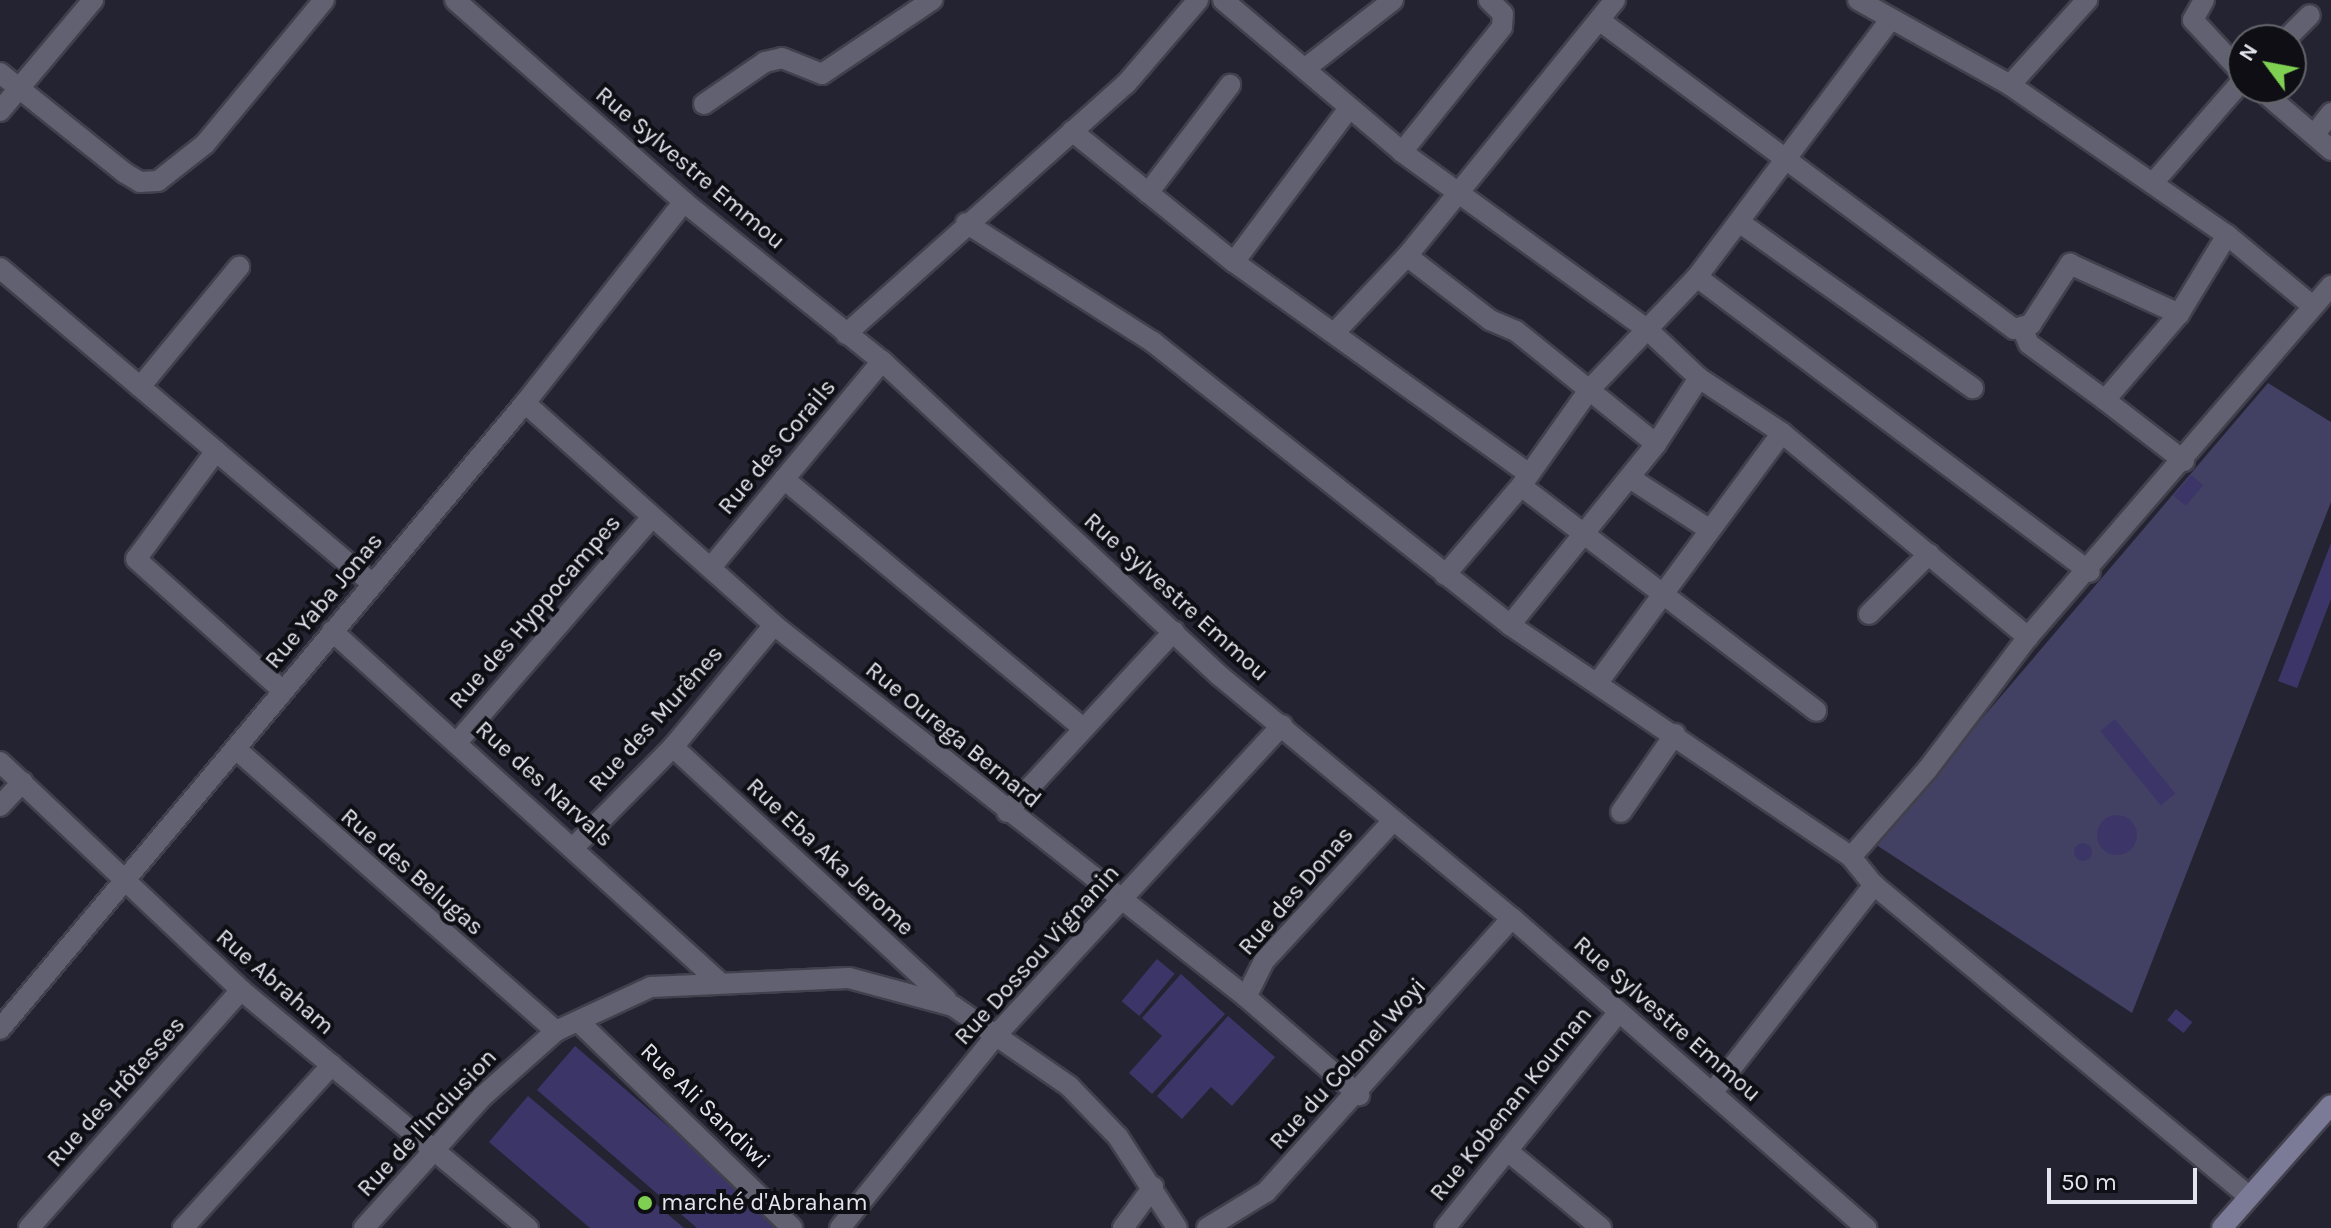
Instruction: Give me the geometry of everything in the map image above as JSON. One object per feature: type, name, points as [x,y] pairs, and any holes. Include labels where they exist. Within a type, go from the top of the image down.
[{"type":"street","points":[[0,111],[93,0]]},
{"type":"street","points":[[0,73],[17,90],[125,173],[140,182],[158,181],[205,144],[324,0]]},
{"type":"street","name":"Rue Sylvestre Emmou","points":[[455,0],[684,202],[882,361],[1174,631],[1391,823],[1512,918],[1862,1227]]},
{"type":"street","points":[[704,104],[765,62],[782,58],[822,74],[932,0]]},
{"type":"street","points":[[846,334],[966,223],[1126,84],[1198,0]]},
{"type":"street","points":[[1223,0],[1307,67],[1349,108],[1402,152],[1458,196],[1648,330],[1699,378],[1782,433],[2028,637]]},
{"type":"street","points":[[1307,67],[1393,0]]},
{"type":"street","points":[[1402,152],[1502,27],[1503,14],[1489,0]]},
{"type":"street","points":[[1336,331],[1458,196],[1615,0]]},
{"type":"street","points":[[1858,0],[2010,85],[2227,235],[2310,304]]},
{"type":"street","points":[[2010,85],[2087,0]]},
{"type":"street","points":[[2204,0],[2193,20],[2227,59]]},
{"type":"street","points":[[2301,24],[2310,15]]},
{"type":"street","points":[[1445,575],[1525,480],[1589,390],[1697,277],[1891,19]]},
{"type":"street","points":[[1599,20],[2023,330],[2029,344],[2184,461]]},
{"type":"street","points":[[1148,193],[1230,85]]},
{"type":"street","points":[[2153,183],[2227,96]]},
{"type":"street","points":[[2278,104],[2331,150]]},
{"type":"street","points":[[1234,262],[1349,108]]},
{"type":"street","points":[[2314,135],[2331,113]]},
{"type":"street","points":[[1072,131],[1234,262],[1336,331],[1525,480],[1582,532],[1663,597],[1816,711]]},
{"type":"street","name":"Rue Yaba Jonas","points":[[0,1029],[121,880],[236,749],[282,690],[525,403],[684,202]]},
{"type":"street","points":[[1739,222],[1973,388]]},
{"type":"street","points":[[966,223],[1153,342],[1510,625],[1599,681],[1851,857],[1874,885],[2249,1196]]},
{"type":"street","points":[[2105,400],[2179,314],[2227,235]]},
{"type":"street","points":[[1407,256],[1589,390],[1656,444]]},
{"type":"street","points":[[2023,330],[2070,264],[2179,314]]},
{"type":"street","points":[[140,387],[239,267]]},
{"type":"street","points":[[0,268],[372,584]]},
{"type":"street","points":[[1697,277],[2090,572]]},
{"type":"street","points":[[1851,857],[1927,770],[2028,637],[2090,572],[2310,304],[2331,286]]},
{"type":"street","name":"Rue des Corails","points":[[712,566],[882,361]]},
{"type":"street","points":[[1510,625],[1582,532],[1630,478],[1699,378]]},
{"type":"street","name":"Rue Ourega Bernard","points":[[525,403],[651,518],[712,566],[774,625],[1120,903],[1246,997],[1359,1095]]},
{"type":"street","points":[[1599,681],[1782,433]]},
{"type":"street","points":[[216,451],[136,559],[282,690]]},
{"type":"street","points":[[1630,478],[1710,530]]},
{"type":"street","points":[[784,479],[1083,728]]},
{"type":"street","name":"Rue des Hyppocampes","points":[[459,740],[651,518]]},
{"type":"street","points":[[1869,614],[1929,554]]},
{"type":"street","name":"Rue des Murênes","points":[[575,846],[673,747],[774,625]]},
{"type":"street","name":"Rue des Narvals","points":[[332,631],[459,740],[717,980]]},
{"type":"street","points":[[1007,812],[1174,631]]},
{"type":"street","name":"Rue Dossou Vignanin","points":[[840,1228],[998,1033],[1282,725]]},
{"type":"street","points":[[1621,812],[1675,734]]},
{"type":"street","name":"Rue Eba Aka Jerome","points":[[673,747],[953,1006]]},
{"type":"street","name":"Rue des Belugas","points":[[236,749],[556,1031]]},
{"type":"street","name":"Rue Abraham","points":[[0,762],[121,880],[241,990],[433,1153],[528,1228]]},
{"type":"street","points":[[0,806],[22,782]]},
{"type":"street","name":"Rue des Donas","points":[[1246,997],[1264,961],[1391,823]]},
{"type":"street","points":[[1712,1093],[1874,885]]},
{"type":"street","name":"Rue du Colonel Woyi","points":[[1207,1228],[1266,1192],[1359,1095],[1512,918]]},
{"type":"street","name":"Rue de l'Inclusion","points":[[364,1228],[483,1096],[556,1031],[580,1023],[651,987],[717,980],[849,978],[953,1006],[998,1033],[1097,1111],[1153,1187],[1177,1228]]},
{"type":"street","name":"Rue des Hôtesses","points":[[29,1228],[241,990]]},
{"type":"street","name":"Rue Kobenan Kouman","points":[[1445,1228],[1510,1153],[1618,1013]]},
{"type":"street","name":"Rue Ali Sandiwi","points":[[580,1023],[792,1228]]},
{"type":"street","points":[[183,1228],[332,1065]]},
{"type":"street","points":[[2222,1228],[2331,1105]]},
{"type":"street","points":[[1510,1153],[1601,1228]]},
{"type":"street","points":[[1123,1228],[1153,1187]]},
{"type":"shaded area","points":[[2268,383],[2331,422],[2331,502],[2132,1013],[1875,844]]},
{"type":"building","points":[[2191,475],[2203,485],[2186,506],[2174,496]]},
{"type":"building","points":[[2331,543],[2331,599],[2297,688],[2278,681]]},
{"type":"building","points":[[2115,719],[2175,794],[2161,806],[2100,731]]},
{"type":"building","points":[[2117,815],[2131,821],[2137,835],[2131,849],[2117,855],[2103,849],[2097,835],[2103,821]]},
{"type":"building","points":[[2083,843],[2092,852],[2083,861],[2074,852]]},
{"type":"building","points":[[1157,959],[1175,974],[1139,1016],[1122,1001]]},
{"type":"building","points":[[1181,974],[1225,1014],[1152,1094],[1129,1073],[1162,1036],[1142,1018]]},
{"type":"building","points":[[2176,1009],[2192,1022],[2184,1033],[2167,1020]]},
{"type":"building","points":[[1228,1016],[1275,1057],[1232,1106],[1211,1087],[1182,1119],[1157,1096]]},
{"type":"building","points":[[575,1046],[786,1228],[697,1228],[537,1090]]},
{"type":"building","points":[[528,1096],[684,1228],[590,1228],[489,1142]]},
{"type":"place","name":"marché d'Abraham","points":[[645,1203]]}]
